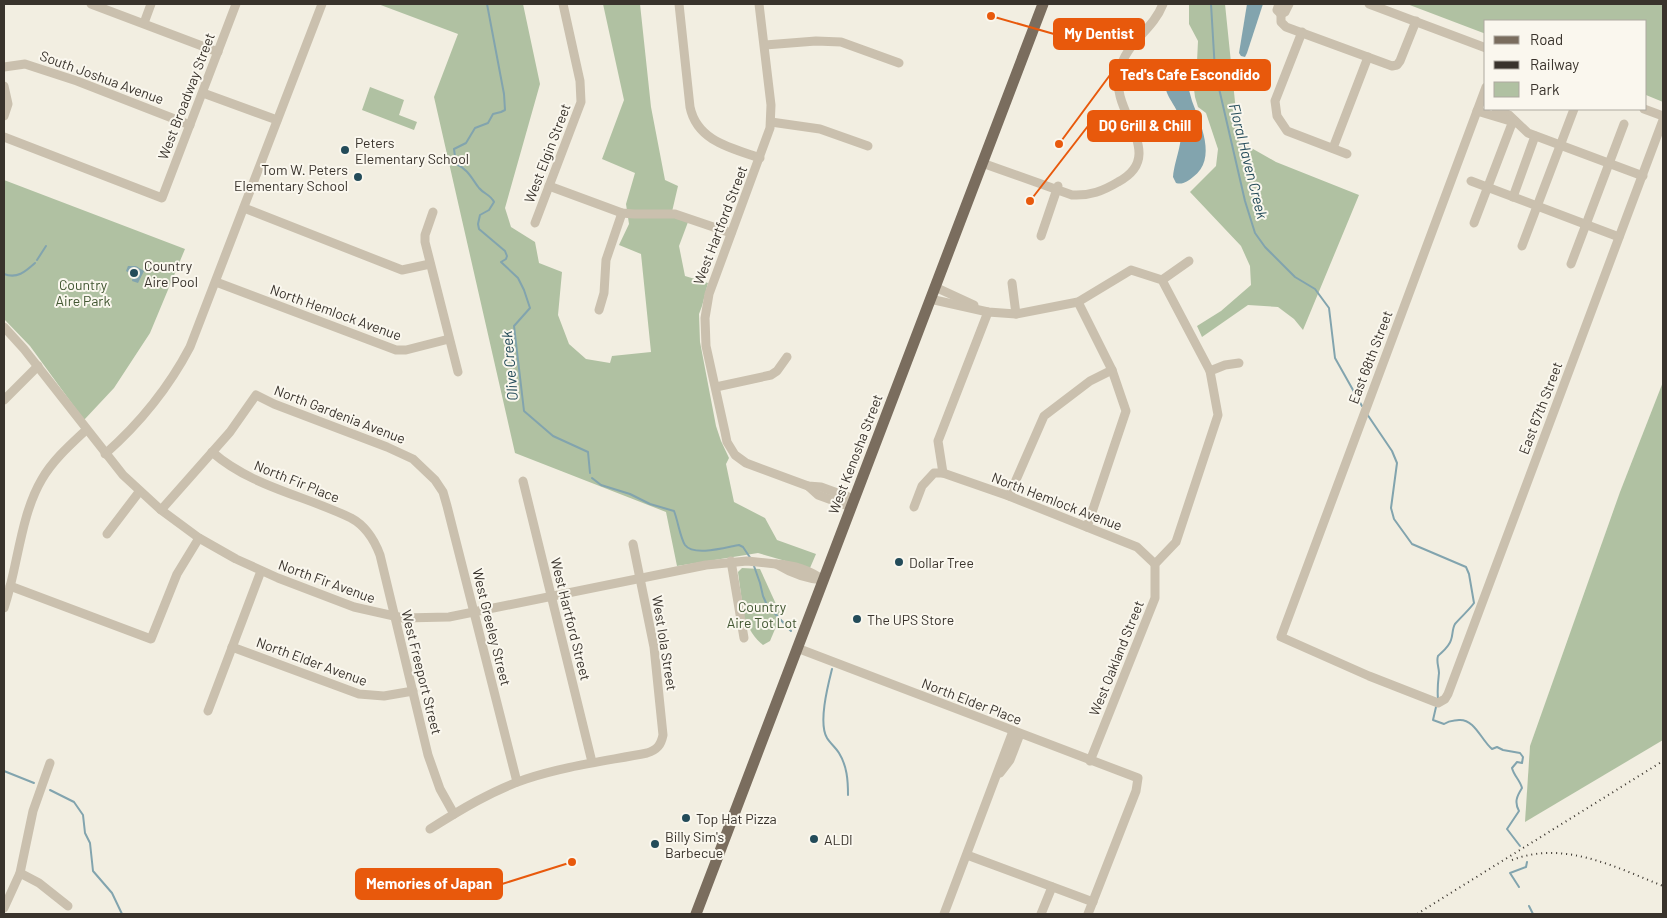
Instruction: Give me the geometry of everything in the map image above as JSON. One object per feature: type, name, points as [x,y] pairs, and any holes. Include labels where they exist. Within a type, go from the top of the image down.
[{"type":"main road","name":"West Kenosha Street","points":[[696,914],[1043,4]]},
{"type":"street","points":[[91,4],[218,52]]},
{"type":"street","points":[[144,23],[151,4]]},
{"type":"street","name":"West Broadway Street","points":[[4,138],[162,198],[236,4]]},
{"type":"street","points":[[105,454],[134,426],[174,375],[197,333],[322,4]]},
{"type":"street","name":"West Elgin Street","points":[[535,223],[581,102],[580,82],[563,4]]},
{"type":"street","points":[[680,4],[690,107],[694,121],[702,132],[714,140],[760,158]]},
{"type":"street","name":"West Hartford Street","points":[[759,4],[765,46],[771,122],[760,158],[708,294],[704,318],[706,346],[725,432],[735,455],[752,466],[808,486],[818,495],[852,503]]},
{"type":"street","points":[[983,160],[1072,195],[1092,194],[1124,179],[1133,171],[1135,150],[1134,143],[1114,98],[1113,73],[1125,47],[1146,24],[1159,4]]},
{"type":"street","points":[[1135,161],[1139,154],[1138,140],[1119,97],[1118,74],[1128,49],[1151,26],[1163,4]]},
{"type":"street","points":[[1279,4],[1277,10],[1281,14],[1283,24],[1389,65],[1396,65],[1400,61],[1416,21]]},
{"type":"street","points":[[1281,14],[1285,12],[1288,4]]},
{"type":"street","points":[[1369,4],[1484,47]]},
{"type":"street","points":[[1302,32],[1277,96],[1275,112],[1278,120],[1287,131],[1347,154]]},
{"type":"street","points":[[765,46],[816,41],[841,42],[899,63]]},
{"type":"street","points":[[1333,148],[1368,57]]},
{"type":"street","name":"South Joshua Avenue","points":[[4,67],[25,64],[77,81],[190,125]]},
{"type":"street","points":[[4,86],[8,104],[4,116]]},
{"type":"street","points":[[202,93],[277,120]]},
{"type":"street","name":"East 68th Street","points":[[1441,703],[1434,703],[1281,637],[1477,111],[1483,102]]},
{"type":"street","points":[[1499,110],[1509,114],[1521,128],[1536,136],[1639,175]]},
{"type":"street","points":[[1522,246],[1574,110]]},
{"type":"street","points":[[1647,110],[1663,116]]},
{"type":"street","points":[[1477,111],[1489,116],[1515,120]]},
{"type":"street","points":[[1474,223],[1510,126],[1515,120]]},
{"type":"street","name":"East 67th Street","points":[[1441,703],[1452,685],[1619,237],[1639,175],[1663,120]]},
{"type":"street","points":[[771,122],[820,129],[868,146]]},
{"type":"street","points":[[1571,264],[1624,124]]},
{"type":"street","points":[[1513,197],[1536,136]]},
{"type":"street","points":[[1471,181],[1619,237]]},
{"type":"street","points":[[549,186],[622,213],[675,214],[731,234]]},
{"type":"street","points":[[1041,236],[1057,188]]},
{"type":"street","points":[[244,208],[402,270],[430,264]]},
{"type":"street","points":[[433,212],[425,235],[425,242],[458,372]]},
{"type":"street","points":[[599,310],[604,293],[606,260],[622,213]]},
{"type":"street","points":[[1162,280],[1189,261]]},
{"type":"street","points":[[930,299],[988,312],[1016,314],[1078,302],[1131,270],[1162,280],[1210,371],[1218,415],[1176,542],[1155,564]]},
{"type":"street","name":"North Hemlock Avenue","points":[[216,282],[396,350],[406,350],[449,340]]},
{"type":"street","points":[[1012,283],[1016,314]]},
{"type":"street","points":[[935,287],[988,312]]},
{"type":"street","points":[[1078,302],[1112,370],[1126,411],[1087,527]]},
{"type":"street","points":[[914,506],[922,486],[934,474],[943,473],[938,441],[988,312]]},
{"type":"street","name":"North Fir Avenue","points":[[4,327],[38,366],[105,454],[139,492],[161,510],[199,538],[261,571],[354,607],[395,616],[436,618],[474,613],[640,578],[732,561],[795,566],[812,572],[823,580]]},
{"type":"street","points":[[716,387],[771,375],[777,371],[787,357]]},
{"type":"street","points":[[1210,371],[1225,365],[1239,363]]},
{"type":"street","points":[[4,400],[38,366]]},
{"type":"street","points":[[1009,496],[1044,416],[1090,381],[1112,370]]},
{"type":"street","name":"North Gardenia Avenue","points":[[212,452],[241,417],[256,395],[274,404],[406,455],[422,466],[435,480]]},
{"type":"street","points":[[4,608],[26,519],[38,486],[54,462],[86,430]]},
{"type":"street","points":[[161,510],[212,452]]},
{"type":"street","name":"North Fir Place","points":[[212,452],[229,466],[255,480],[351,518],[362,525],[370,535]]},
{"type":"street","name":"North Hemlock Avenue","points":[[943,473],[1009,496],[1137,547],[1155,564]]},
{"type":"street","name":"West Greeley Street","points":[[435,480],[443,492],[448,506],[517,782]]},
{"type":"street","name":"West Hartford Street","points":[[523,481],[592,762]]},
{"type":"street","points":[[107,534],[139,492]]},
{"type":"street","name":"West Freeport Street","points":[[370,535],[380,555],[434,774],[454,814]]},
{"type":"street","points":[[10,586],[151,639],[174,580],[199,538]]},
{"type":"street","name":"West Iola Street","points":[[592,762],[647,754],[660,746],[662,735],[656,660],[633,544]]},
{"type":"street","points":[[732,561],[744,638]]},
{"type":"street","name":"West Oakland Street","points":[[1090,761],[1155,598],[1155,564]]},
{"type":"street","points":[[208,711],[261,571]]},
{"type":"street","name":"North Elder Avenue","points":[[232,647],[359,694],[384,696],[413,691]]},
{"type":"street","name":"North Elder Place","points":[[797,648],[1138,778],[1138,787],[1093,902]]},
{"type":"street","points":[[944,914],[998,774],[1017,732]]},
{"type":"street","points":[[430,829],[454,814],[517,782],[592,762]]},
{"type":"street","points":[[4,908],[20,873],[33,811],[50,763]]},
{"type":"street","points":[[967,855],[1093,902],[1088,914]]},
{"type":"street","points":[[20,873],[39,883],[68,906]]},
{"type":"street","points":[[1041,914],[1052,887]]},
{"type":"green space","points":[[378,4],[523,4],[540,84],[505,208],[511,227],[535,242],[539,263],[562,272],[558,315],[569,344],[586,359],[610,363],[612,356],[651,352],[641,254],[619,245],[629,224],[626,204],[635,173],[602,159],[624,100],[603,4],[640,4],[651,107],[665,180],[678,186],[671,216],[688,222],[679,246],[685,276],[708,283],[699,314],[700,342],[716,426],[729,458],[726,464],[734,502],[765,518],[777,540],[816,554],[810,568],[758,553],[677,566],[666,512],[515,453],[434,97],[458,34]]},
{"type":"green space","points":[[1189,4],[1225,4],[1239,141],[1276,162],[1359,195],[1303,330],[1294,319],[1278,307],[1248,305],[1202,337],[1197,326],[1221,311],[1251,285],[1250,266],[1241,246],[1190,192],[1216,166],[1218,149],[1206,113],[1198,107],[1195,97],[1192,74],[1197,62],[1198,41],[1189,24]]},
{"type":"green space","points":[[1407,4],[1663,4],[1663,102],[1647,95],[1647,20],[1484,20],[1484,33]]},
{"type":"green space","points":[[370,87],[404,100],[399,115],[417,122],[414,130],[362,110]]},
{"type":"green space","name":"Country Aire Park","points":[[4,180],[185,249],[150,333],[114,388],[84,420],[30,346],[4,319]]},
{"type":"green space","points":[[1663,382],[1663,740],[1525,822],[1530,746],[1620,492]]},
{"type":"green space","name":"Country Aire Tot Lot","points":[[742,568],[760,569],[781,615],[770,641],[763,645],[752,633],[744,617],[738,572]]},
{"type":"water","points":[[1247,4],[1263,4],[1245,57],[1239,53]]},
{"type":"water","points":[[1174,73],[1180,73],[1186,78],[1202,130],[1206,151],[1205,161],[1200,169],[1189,180],[1181,183],[1176,183],[1173,177],[1181,141],[1180,119],[1165,85],[1166,80]]},
{"type":"water","points":[[128,266],[136,266],[144,271],[138,283],[132,281],[133,275],[126,271]]},
{"type":"waterway","name":"Olive Creek","points":[[487,4],[504,94],[505,110],[493,114],[488,123],[475,128],[466,143],[454,149],[456,164],[467,171],[479,188],[494,202],[489,210],[480,215],[479,229],[505,251],[506,259],[501,262],[518,278],[530,308],[514,326],[524,411],[553,436],[588,452],[590,473]]},
{"type":"waterway","name":"Floral Haven Creek","points":[[1211,4],[1215,71],[1245,201],[1255,233],[1265,247],[1295,277],[1315,289],[1329,308],[1335,358],[1362,406]]},
{"type":"waterway","points":[[37,260],[46,246]]},
{"type":"waterway","points":[[4,274],[17,275],[35,263]]},
{"type":"waterway","name":"Floral Haven Creek","points":[[1367,414],[1392,451],[1397,463],[1391,508],[1394,519],[1412,544],[1466,567],[1469,574],[1474,603],[1455,624],[1450,642],[1446,649],[1438,656],[1438,699]]},
{"type":"waterway","name":"Olive Creek","points":[[592,478],[601,485],[674,511],[683,542],[689,549],[703,551],[739,545],[743,547],[751,559]]},
{"type":"waterway","name":"Olive Creek","points":[[754,566],[767,605],[791,631]]},
{"type":"waterway","name":"Olive Creek","points":[[832,669],[825,704],[824,731],[844,763],[848,795]]},
{"type":"waterway","points":[[1436,707],[1433,720],[1444,724],[1451,721],[1465,721],[1474,726],[1492,749],[1497,747],[1520,753],[1523,757],[1522,763],[1517,762],[1512,768],[1522,788],[1517,799],[1519,811],[1507,829],[1520,846]]},
{"type":"waterway","points":[[4,771],[34,783]]},
{"type":"waterway","points":[[50,790],[74,802],[83,815],[85,833],[90,843],[93,871],[112,893],[122,914]]},
{"type":"waterway","points":[[1519,887],[1510,873],[1526,867],[1527,862]]},
{"type":"waterway","points":[[1529,906],[1533,914]]},
{"type":"railway","points":[[1417,914],[1663,761]]},
{"type":"railway","points":[[1512,860],[1531,855],[1570,854],[1608,864],[1663,886]]},
{"type":"place","name":"My Dentist","points":[[991,16]]},
{"type":"place","name":"Ted's Cafe Escondido","points":[[1059,144]]},
{"type":"place","name":"Peters Elementary School","points":[[345,150]]},
{"type":"place","name":"Tom W. Peters Elementary School","points":[[358,177]]},
{"type":"place","name":"DQ Grill & Chill","points":[[1030,201]]},
{"type":"place","name":"Country Aire Pool","points":[[134,273]]},
{"type":"place","name":"Dollar Tree","points":[[899,562]]},
{"type":"place","name":"The UPS Store","points":[[857,619]]},
{"type":"place","name":"Top Hat Pizza","points":[[686,818]]},
{"type":"place","name":"ALDI","points":[[814,839]]},
{"type":"place","name":"Billy Sim's Barbecue","points":[[655,844]]},
{"type":"place","name":"Memories of Japan","points":[[572,862]]}]
